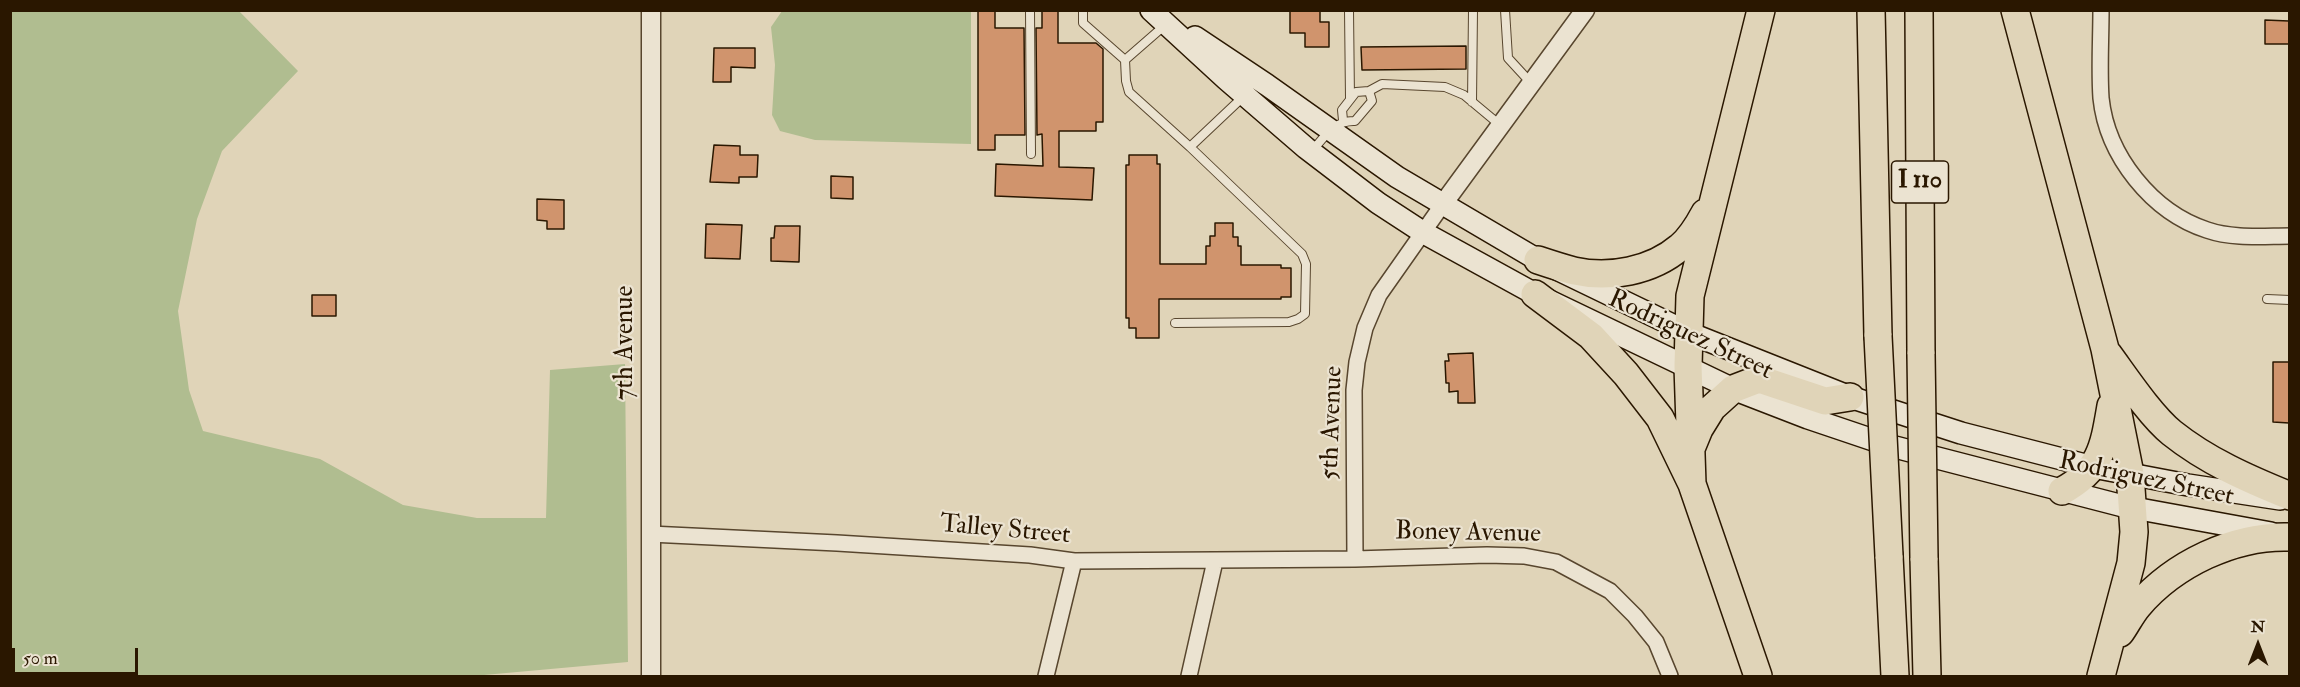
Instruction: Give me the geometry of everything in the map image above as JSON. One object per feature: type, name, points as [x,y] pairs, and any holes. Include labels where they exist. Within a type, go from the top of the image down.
[{"type":"highway","points":[[1692,484],[1688,366],[1690,296],[1761,10]]},
{"type":"highway","name":"I 110","points":[[1871,10],[1878,336],[1895,676]]},
{"type":"highway","name":"I 110","points":[[1919,10],[1921,354],[1927,676]]},
{"type":"highway","points":[[2015,10],[2104,348],[2130,474],[2134,532],[2131,563],[2104,664]]},
{"type":"highway","points":[[1538,260],[1575,271],[1611,274],[1636,269],[1660,260],[1680,247],[1693,234],[1717,192]]},
{"type":"highway","points":[[1535,294],[1591,336],[1626,374],[1660,417],[1692,484],[1758,676]]},
{"type":"highway","points":[[2104,348],[2170,432],[2209,459],[2250,480],[2289,496]]},
{"type":"highway","points":[[1692,447],[1699,429],[1712,408],[1733,389],[1759,379],[1825,401],[1850,397]]},
{"type":"highway","points":[[2062,491],[2079,482],[2093,467],[2104,443],[2111,402],[2111,385]]},
{"type":"highway","points":[[2104,664],[2138,606],[2166,580],[2190,563],[2248,540],[2289,537]]},
{"type":"main road","name":"Rodriguez Street","points":[[1161,16],[1259,80],[1337,125],[1397,177],[1538,260],[1689,333],[1850,397],[1962,433],[2093,467],[2188,485],[2289,500]]},
{"type":"main road","name":"Rodriguez Street","points":[[1161,16],[1245,95],[1311,152],[1378,203],[1424,232],[1535,294],[1733,389],[1808,418],[1891,446],[2133,508],[2289,537]]},
{"type":"street","name":"7th Avenue","points":[[651,10],[651,676]]},
{"type":"street","points":[[1443,204],[1585,10]]},
{"type":"street","points":[[2101,10],[2101,98],[2110,136],[2132,175],[2155,198],[2179,217],[2208,231],[2230,235],[2289,236]]},
{"type":"street","name":"5th Avenue","points":[[1355,559],[1354,390],[1357,362],[1365,328],[1379,295],[1443,204]]},
{"type":"street","name":"Talley Street","points":[[650,534],[1030,555],[1074,561],[1355,559]]},
{"type":"street","name":"Boney Avenue","points":[[1355,559],[1487,555],[1524,556],[1556,562],[1610,591],[1635,616],[1656,642],[1670,676]]},
{"type":"street","points":[[1046,676],[1074,561]]},
{"type":"street","points":[[1189,676],[1215,561]]},
{"type":"lane","points":[[1030,10],[1031,153]]},
{"type":"lane","points":[[1083,10],[1083,22],[1125,60]]},
{"type":"lane","points":[[1349,10],[1350,99]]},
{"type":"lane","points":[[1472,102],[1473,10]]},
{"type":"lane","points":[[1505,10],[1508,58],[1532,84]]},
{"type":"lane","points":[[1161,16],[1125,60],[1129,92],[1191,147],[1302,254],[1306,264],[1305,314],[1298,320],[1176,323]]},
{"type":"lane","points":[[1191,147],[1259,80]]},
{"type":"lane","points":[[1311,152],[1337,125],[1342,110],[1356,92],[1369,91],[1382,84],[1445,87],[1464,95],[1501,125]]},
{"type":"lane","points":[[1337,125],[1355,121],[1372,101],[1369,91]]},
{"type":"lane","points":[[2266,299],[2289,300]]},
{"type":"green space","points":[[10,11],[239,11],[298,71],[222,151],[197,219],[178,311],[189,390],[203,431],[320,459],[403,505],[477,518],[546,518],[550,370],[625,364],[628,662],[473,676],[11,676]]},
{"type":"green space","points":[[782,11],[971,11],[971,144],[815,140],[780,131],[772,115],[775,65],[771,27]]},
{"type":"building","points":[[978,10],[995,10],[995,28],[1024,28],[1025,135],[995,135],[995,150],[978,150]]},
{"type":"building","points":[[1042,10],[1058,10],[1058,43],[1096,43],[1103,49],[1103,122],[1096,122],[1096,131],[1059,131],[1059,167],[1094,168],[1092,200],[995,196],[996,164],[1043,166],[1042,134],[1037,135],[1036,28],[1042,28]]},
{"type":"building","points":[[1290,10],[1320,10],[1320,22],[1329,22],[1329,47],[1305,47],[1305,33],[1290,33]]},
{"type":"building","points":[[2265,20],[2289,21],[2289,44],[2265,44]]},
{"type":"building","points":[[1466,46],[1466,69],[1362,70],[1361,47]]},
{"type":"building","points":[[714,48],[755,48],[755,68],[731,67],[731,82],[713,82]]},
{"type":"building","points":[[714,145],[740,146],[740,155],[758,155],[757,177],[739,177],[739,183],[710,182]]},
{"type":"building","points":[[1129,155],[1157,155],[1157,164],[1160,164],[1160,264],[1206,264],[1206,246],[1210,246],[1210,236],[1215,236],[1215,223],[1233,223],[1233,237],[1238,237],[1238,246],[1241,246],[1241,265],[1281,265],[1281,268],[1291,268],[1291,297],[1281,297],[1281,299],[1159,299],[1159,338],[1136,338],[1136,328],[1129,328],[1129,318],[1126,318],[1126,165],[1129,165]]},
{"type":"building","points":[[831,176],[853,177],[853,199],[831,198]]},
{"type":"building","points":[[537,199],[564,200],[564,229],[547,229],[547,221],[537,220]]},
{"type":"building","points":[[706,224],[742,225],[740,259],[705,258]]},
{"type":"building","points":[[775,226],[800,226],[799,262],[771,261],[771,238],[774,238]]},
{"type":"building","points":[[312,295],[336,295],[336,316],[312,316]]},
{"type":"building","points":[[1473,353],[1475,403],[1458,403],[1458,391],[1449,392],[1449,383],[1446,383],[1445,361],[1449,361],[1448,354]]},
{"type":"building","points":[[2273,362],[2289,362],[2289,423],[2273,422]]}]
